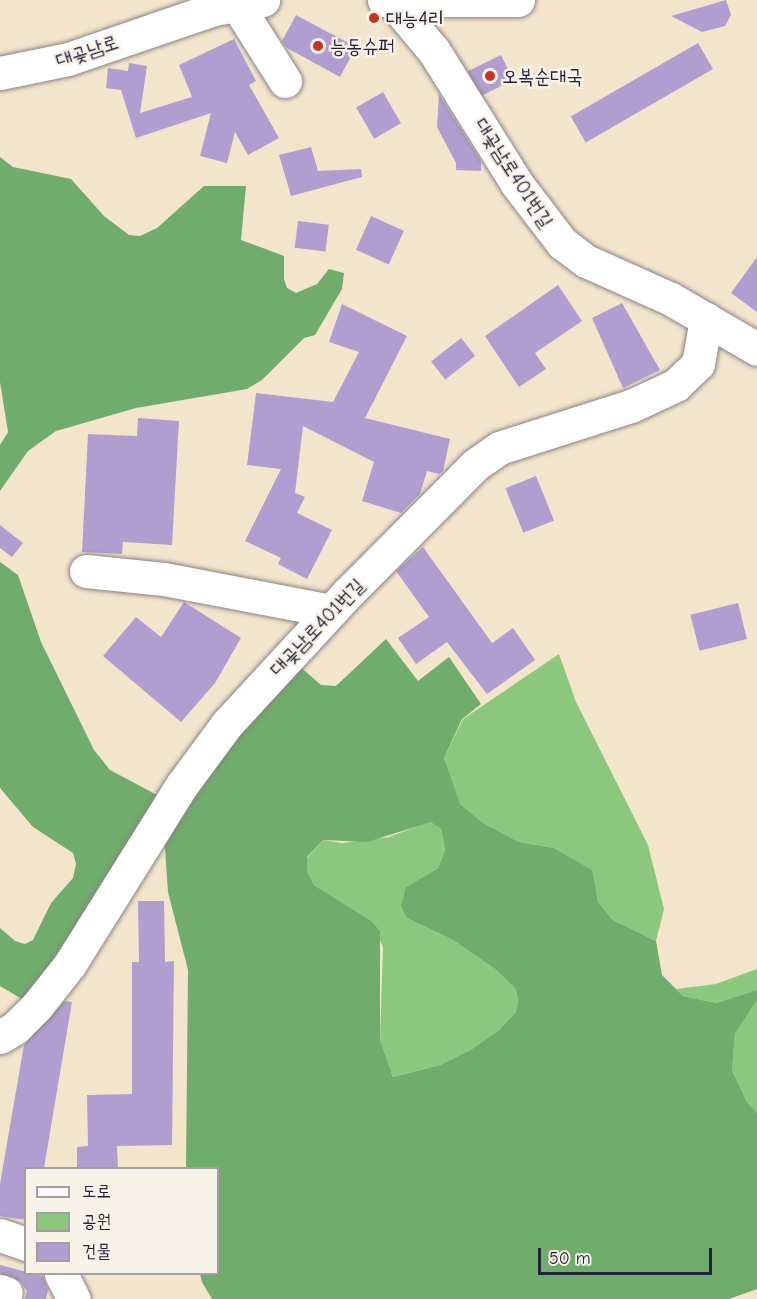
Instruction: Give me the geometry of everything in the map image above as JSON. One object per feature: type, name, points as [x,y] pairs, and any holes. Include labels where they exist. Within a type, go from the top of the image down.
[{"type":"street","points":[[384,0],[518,0]]},
{"type":"street","name":"대곶남로401번길","points":[[392,0],[434,51],[517,184],[561,243],[586,261],[706,319],[757,349]]},
{"type":"street","name":"대곶남로","points":[[0,73],[68,59],[165,10],[250,2],[285,81]]},
{"type":"street","name":"대곶남로401번길","points":[[0,1037],[37,1006],[70,964],[182,785],[226,724],[331,611],[476,465],[499,448],[631,406],[683,380],[698,364],[706,319]]},
{"type":"street","points":[[86,571],[164,579],[331,611]]},
{"type":"street","points":[[0,1236],[24,1243]]},
{"type":"street","points":[[62,1275],[74,1299]]},
{"type":"green space","points":[[0,157],[13,167],[71,179],[104,216],[129,235],[140,236],[157,228],[204,186],[246,186],[241,240],[284,256],[284,279],[287,288],[296,293],[317,284],[329,269],[344,273],[342,289],[315,335],[304,338],[262,380],[247,389],[136,408],[56,431],[28,451],[0,491],[0,445],[8,432],[0,382]]},
{"type":"green space","points":[[0,562],[18,575],[41,642],[94,750],[110,770],[157,795],[98,910],[22,999],[0,986],[0,928],[15,941],[25,944],[33,940],[51,903],[73,878],[76,864],[73,853],[33,827],[0,788]]},
{"type":"green space","points":[[386,639],[418,681],[449,657],[481,704],[462,719],[444,758],[460,804],[483,823],[519,842],[554,848],[592,870],[598,902],[613,920],[656,941],[662,975],[683,996],[716,1003],[757,990],[757,1000],[735,1034],[732,1070],[747,1102],[757,1113],[757,1289],[729,1299],[212,1299],[200,1275],[219,1275],[219,1167],[186,1167],[188,970],[168,892],[164,834],[217,755],[298,665],[321,685],[336,686]],"holes":[[[431,822],[441,829],[445,850],[438,868],[406,887],[401,906],[407,918],[453,940],[495,969],[516,989],[518,1001],[516,1012],[499,1030],[472,1049],[440,1065],[393,1077],[380,1040],[380,931],[370,920],[314,885],[307,871],[307,857],[323,840],[367,842]]]},
{"type":"green space","points":[[559,654],[576,702],[648,845],[664,909],[656,941],[613,920],[598,902],[591,870],[554,848],[519,842],[483,823],[460,804],[450,784],[444,758],[463,719]]},
{"type":"green space","points":[[431,821],[441,829],[445,850],[438,868],[406,887],[407,918],[453,940],[495,969],[516,989],[518,1001],[516,1012],[499,1030],[472,1049],[440,1065],[393,1077],[380,1040],[383,947],[370,920],[314,885],[307,871],[307,858],[323,840],[342,843],[389,837]]},
{"type":"green space","points":[[757,969],[757,990],[716,1003],[683,996],[676,989],[716,984]]},
{"type":"green space","points":[[757,1000],[757,1113],[747,1102],[732,1070],[735,1034]]},
{"type":"building","points":[[726,0],[731,15],[725,26],[702,32],[671,16]]},
{"type":"building","name":"능동슈퍼","points":[[296,15],[356,47],[340,77],[287,48],[282,41]]},
{"type":"building","points":[[234,39],[256,81],[249,85],[279,138],[248,155],[235,132],[227,163],[200,156],[211,113],[136,138],[121,90],[106,88],[108,68],[128,71],[129,63],[147,66],[140,113],[192,97],[179,65]]},
{"type":"building","points":[[698,43],[713,69],[586,142],[571,116]]},
{"type":"building","name":"오복순대국","points":[[501,55],[513,80],[480,96],[468,71]]},
{"type":"building","points":[[383,92],[401,123],[374,139],[356,108]]},
{"type":"building","points":[[439,94],[481,161],[481,171],[456,170],[456,163],[437,127]]},
{"type":"building","points":[[311,147],[318,171],[361,169],[362,177],[291,196],[279,155]]},
{"type":"building","points":[[371,216],[404,231],[389,264],[356,250]]},
{"type":"building","points":[[298,221],[329,225],[325,252],[295,248]]},
{"type":"building","points":[[757,257],[757,312],[731,293]]},
{"type":"building","points":[[558,285],[582,321],[535,353],[546,369],[519,387],[485,336]]},
{"type":"building","points":[[622,303],[660,370],[623,388],[592,318]]},
{"type":"building","points":[[342,304],[407,336],[365,418],[450,439],[443,471],[439,474],[427,471],[420,494],[401,513],[362,501],[374,462],[303,426],[295,493],[305,497],[297,513],[332,530],[307,579],[278,564],[281,558],[245,541],[281,469],[247,465],[256,393],[333,402],[359,352],[329,342]]},
{"type":"building","points":[[461,338],[475,356],[445,380],[431,361]]},
{"type":"building","points":[[138,418],[179,421],[172,545],[123,542],[122,554],[82,552],[88,434],[137,436]]},
{"type":"building","points":[[536,476],[554,521],[523,533],[505,488]]},
{"type":"building","points":[[0,525],[23,543],[12,557],[0,548]]},
{"type":"building","points":[[423,547],[492,643],[513,628],[535,660],[487,694],[447,642],[416,664],[398,638],[429,617],[396,571]]},
{"type":"building","points":[[184,602],[241,638],[215,683],[181,722],[103,656],[136,617],[161,637]]},
{"type":"building","points":[[738,603],[747,639],[699,651],[690,615]]},
{"type":"building","points":[[138,901],[164,901],[165,962],[174,961],[172,1145],[117,1146],[118,1167],[77,1167],[77,1147],[88,1146],[87,1095],[132,1094],[132,962],[139,962]]},
{"type":"building","points":[[65,1001],[72,1002],[44,1167],[24,1167],[24,1220],[0,1216],[0,1184],[24,1045]]},
{"type":"building","points":[[0,1265],[24,1271],[24,1275],[43,1276],[48,1290],[46,1299],[25,1299],[27,1291],[20,1281],[0,1273]]},
{"type":"place","name":"대능4리","points":[[374,18]]},
{"type":"place","name":"능동슈퍼","points":[[318,46]]},
{"type":"place","name":"오복순대국","points":[[490,76]]}]
